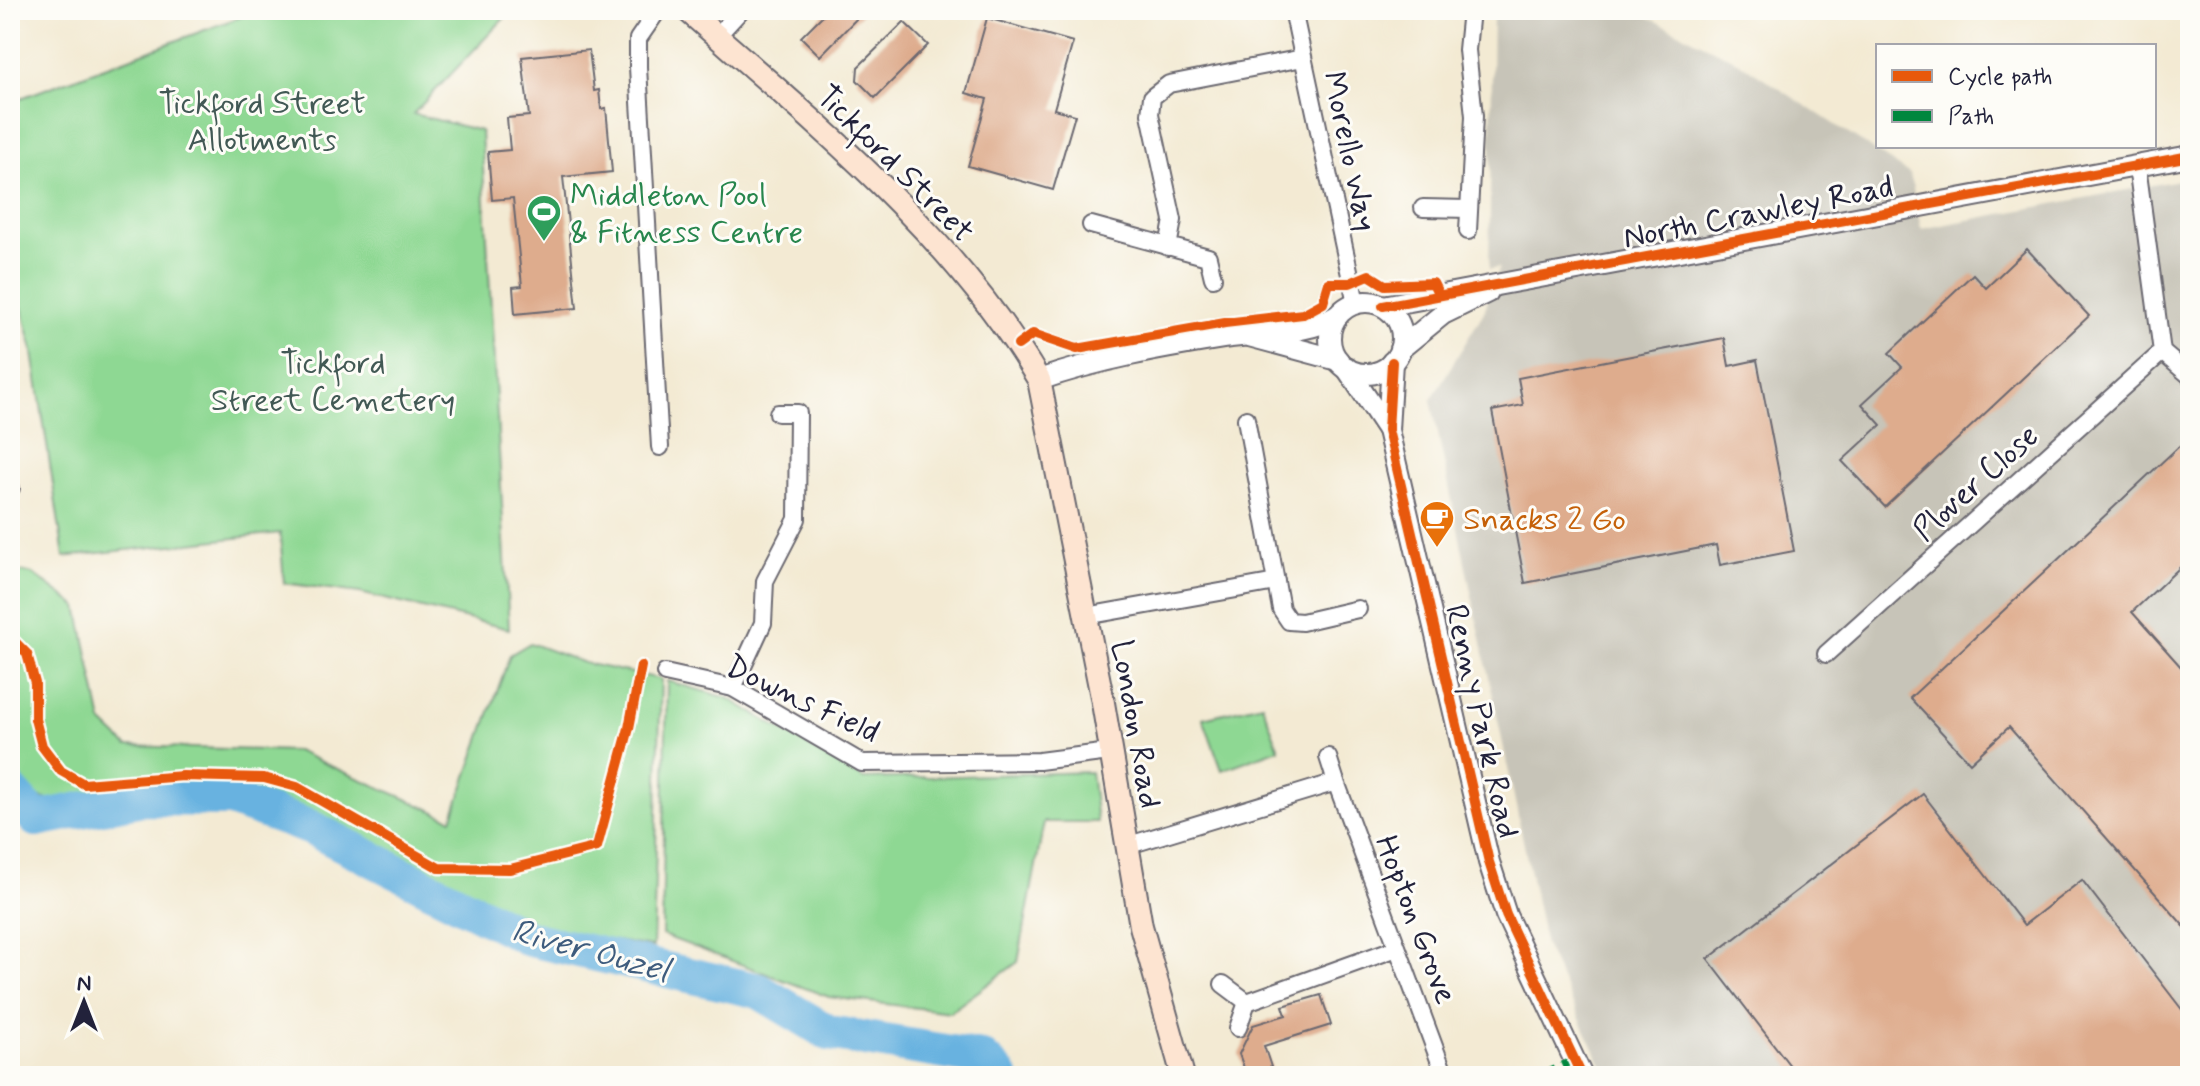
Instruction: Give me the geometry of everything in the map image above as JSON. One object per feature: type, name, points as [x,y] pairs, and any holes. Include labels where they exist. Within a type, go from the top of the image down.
[{"type":"main road","name":"Tickford Street","points":[[687,10],[909,212],[982,297],[1018,345],[1039,380]]},
{"type":"main road","name":"London Road","points":[[1039,380],[1086,616],[1126,846],[1153,976],[1183,1076]]},
{"type":"street","points":[[658,10],[638,39],[638,67],[660,447]]},
{"type":"street","points":[[717,36],[741,10]]},
{"type":"street","name":"Morello Way","points":[[1293,10],[1356,303]]},
{"type":"street","points":[[1468,231],[1474,116],[1467,50],[1471,10]]},
{"type":"street","points":[[1168,247],[1173,220],[1150,114],[1152,97],[1169,84],[1303,58]]},
{"type":"street","name":"North Crawley Road","points":[[1383,306],[2190,156]]},
{"type":"street","points":[[2137,166],[2162,352],[2190,376]]},
{"type":"street","points":[[1423,208],[1469,209]]},
{"type":"street","points":[[1091,225],[1208,257],[1213,278]]},
{"type":"street","name":"North Crawley Road","points":[[1396,356],[1443,314],[1507,284]]},
{"type":"street","points":[[1039,380],[1102,361],[1249,336],[1322,326],[1356,303],[1383,306],[1401,329],[1396,356],[1370,373],[1249,336]]},
{"type":"street","points":[[1337,316],[1330,334],[1342,364]]},
{"type":"street","name":"Plover Close","points":[[1826,654],[2162,352]]},
{"type":"street","name":"Renny Park Road","points":[[1396,356],[1388,430],[1497,892],[1582,1076]]},
{"type":"street","name":"Renny Park Road","points":[[1342,364],[1388,430]]},
{"type":"street","points":[[733,688],[763,623],[765,581],[797,519],[798,413],[778,413]]},
{"type":"street","points":[[1246,419],[1281,609],[1289,621],[1302,622],[1358,609]]},
{"type":"street","points":[[1086,616],[1276,582]]},
{"type":"street","name":"Downs Field","points":[[665,673],[733,688],[862,763],[1039,761],[1109,752]]},
{"type":"street","name":"Hopton Grove","points":[[1328,757],[1445,1076]]},
{"type":"street","points":[[1126,846],[1336,782]]},
{"type":"street","points":[[1247,1002],[1397,948]]},
{"type":"street","points":[[1223,984],[1247,1002]]},
{"type":"street","points":[[1238,1028],[1247,1002]]},
{"type":"shaded area","points":[[1493,10],[1634,10],[1739,62],[1910,174],[1921,229],[2190,178],[2190,1076],[1607,1076],[1545,945],[1431,400],[1484,312],[1499,268],[1489,269]]},
{"type":"green space","points":[[259,10],[512,10],[413,114],[481,131],[509,629],[360,593],[284,583],[280,533],[64,557],[32,346],[10,264],[10,102]]},
{"type":"green space","points":[[10,570],[33,574],[78,607],[102,722],[127,746],[296,751],[452,819],[510,655],[530,643],[584,663],[661,679],[653,947],[542,929],[440,875],[245,790],[146,788],[58,802],[33,796],[10,763]]},
{"type":"green space","points":[[667,681],[728,698],[864,779],[1091,772],[1097,822],[1044,822],[1018,962],[950,1012],[829,997],[662,935]]},
{"type":"green space","points":[[1262,704],[1279,749],[1222,770],[1203,718]]},
{"type":"building","points":[[828,10],[865,10],[820,56],[801,37]]},
{"type":"building","points":[[987,18],[1073,42],[1054,109],[1075,115],[1053,190],[968,166],[987,99],[966,93]]},
{"type":"building","points":[[904,22],[928,45],[875,98],[857,80],[858,67]]},
{"type":"building","name":"Middleton Pool & Fitness Centre","points":[[589,50],[594,91],[599,90],[601,109],[606,108],[612,172],[563,177],[577,308],[515,314],[513,287],[522,286],[513,198],[492,200],[488,152],[510,150],[507,118],[529,116],[522,57]]},
{"type":"building","points":[[2027,249],[2089,316],[1885,507],[1842,461],[1881,425],[1862,404],[1902,367],[1889,353],[1973,274],[1986,288]]},
{"type":"building","points":[[1724,338],[1729,366],[1757,360],[1794,551],[1720,565],[1716,545],[1525,583],[1492,411],[1523,405],[1518,378]]},
{"type":"building","points":[[2190,436],[2190,558],[2132,612],[2190,677],[2190,933],[2009,727],[1970,763],[1910,698]]},
{"type":"building","points":[[1923,794],[2024,925],[2082,880],[2190,1020],[2190,1076],[1798,1076],[1708,959]]},
{"type":"building","points":[[1321,995],[1331,1025],[1264,1046],[1274,1076],[1247,1076],[1239,1054],[1253,1025],[1286,1015],[1283,1006]]},
{"type":"waterway","name":"River Ouzel","points":[[10,790],[36,819],[142,798],[230,799],[309,827],[530,939],[759,991],[829,1033],[982,1058],[1001,1076]]},
{"type":"marked path","points":[[1540,1076],[1574,1060]]},
{"type":"cycle path","points":[[1383,306],[2190,156]]},
{"type":"cycle path","points":[[1018,345],[1033,334],[1077,349],[1225,323],[1303,314],[1323,303],[1329,283],[1350,283],[1369,275],[1385,285],[1433,283],[1439,295]]},
{"type":"cycle path","points":[[1392,362],[1388,430],[1489,862],[1506,915],[1582,1076]]},
{"type":"cycle path","points":[[10,637],[27,654],[35,683],[35,719],[42,746],[61,771],[84,784],[183,776],[264,778],[297,787],[439,868],[510,869],[597,847],[629,728],[641,666]]},
{"type":"place","name":"Middleton Pool & Fitness Centre","points":[[544,243]]},
{"type":"place","name":"Snacks 2 Go","points":[[1437,549]]},
{"type":"park label","name":"Tickford Street Allotments","points":[[262,120]]},
{"type":"park label","name":"Tickford Street Cemetery","points":[[333,380]]}]
